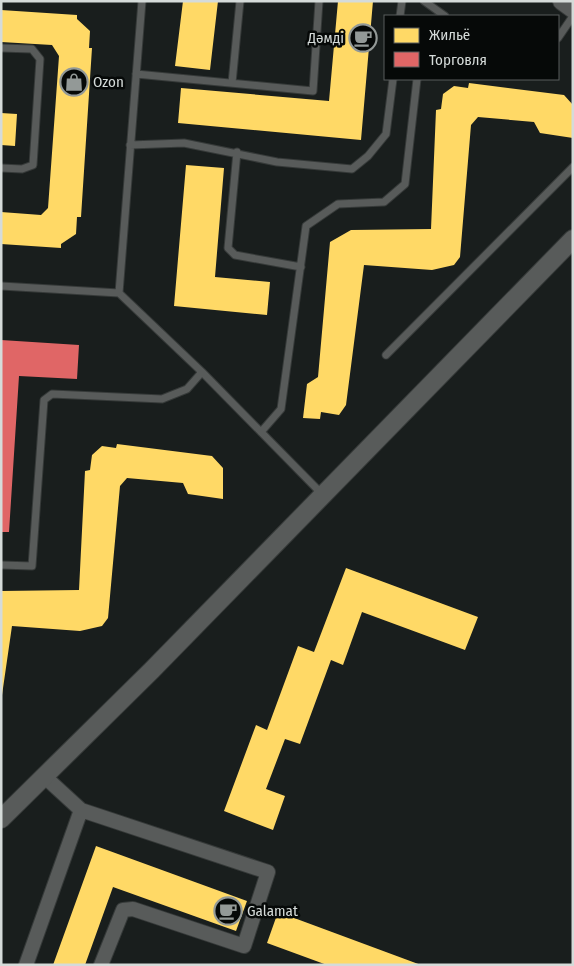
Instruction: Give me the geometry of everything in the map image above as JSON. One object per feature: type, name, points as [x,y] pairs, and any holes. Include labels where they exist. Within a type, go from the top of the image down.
[{"type":"street","points":[[562,1],[573,9]]},
{"type":"street","points":[[1,819],[152,670],[573,239]]},
{"type":"street","points":[[45,777],[81,810],[268,872],[244,946],[133,909],[123,910],[101,965]]},
{"type":"street","points":[[26,965],[81,810]]},
{"type":"lane","points":[[119,293],[142,1]]},
{"type":"lane","points":[[232,83],[240,1]]},
{"type":"lane","points":[[136,74],[313,91],[319,1]]},
{"type":"lane","points":[[400,15],[402,1]]},
{"type":"lane","points":[[424,1],[444,15]]},
{"type":"lane","points":[[559,37],[573,16]]},
{"type":"lane","points":[[1,48],[32,49],[40,59],[34,165],[22,169],[1,168]]},
{"type":"lane","points":[[130,145],[184,143],[237,152],[278,162],[352,170],[368,156],[386,134],[393,80]]},
{"type":"lane","points":[[261,432],[281,409],[306,226],[338,204],[384,202],[405,184],[417,80]]},
{"type":"lane","points":[[237,152],[228,248],[234,255],[301,267]]},
{"type":"lane","points":[[386,354],[573,167]]},
{"type":"lane","points":[[1,286],[119,293],[202,372],[322,494]]},
{"type":"lane","points":[[1,565],[32,566],[44,400],[52,394],[162,399],[187,389],[202,372]]},
{"type":"building: Жильё","points":[[183,1],[218,1],[210,70],[175,66]]},
{"type":"building: Жильё","points":[[338,1],[373,1],[361,140],[178,123],[181,88],[329,101]]},
{"type":"building: Жильё","points":[[1,10],[77,15],[77,19],[90,31],[89,48],[92,48],[81,217],[77,217],[76,234],[61,244],[61,248],[1,244],[1,212],[41,215],[48,208],[59,56],[52,45],[1,42]]},
{"type":"building: Жильё","points":[[469,83],[564,95],[573,105],[573,138],[540,133],[534,122],[478,117],[471,125],[460,257],[454,265],[432,270],[364,265],[346,405],[339,415],[321,412],[320,419],[303,418],[307,384],[318,377],[330,242],[351,230],[431,229],[436,110],[441,109],[443,94],[454,86],[468,88]]},
{"type":"building: Жильё","points":[[1,113],[17,114],[15,146],[1,145]]},
{"type":"building: Жильё","points":[[186,165],[224,168],[215,277],[270,282],[267,315],[174,306]]},
{"type":"building: Жильё","points":[[117,444],[212,456],[223,468],[223,499],[188,494],[183,483],[127,478],[120,486],[108,618],[102,626],[80,631],[12,626],[1,702],[1,591],[79,590],[85,471],[90,470],[92,455],[102,446],[116,448]]},
{"type":"building: Жильё","points":[[346,568],[478,617],[465,650],[362,612],[343,665],[331,660],[300,744],[285,739],[266,789],[285,796],[273,830],[224,811],[256,725],[267,730],[298,646],[314,652]]},
{"type":"building: Жильё","points":[[96,846],[247,901],[236,931],[113,887],[85,965],[53,965]]},
{"type":"building: Жильё","points":[[278,912],[421,965],[327,965],[267,943]]},
{"type":"building: Торговля","points":[[1,340],[79,345],[77,379],[19,376],[9,532],[1,532]]},
{"type":"place","name":"Дәмді","points":[[363,38]]},
{"type":"place","name":"Ozon","points":[[74,82]]},
{"type":"place","name":"Galamat","points":[[228,911]]}]
